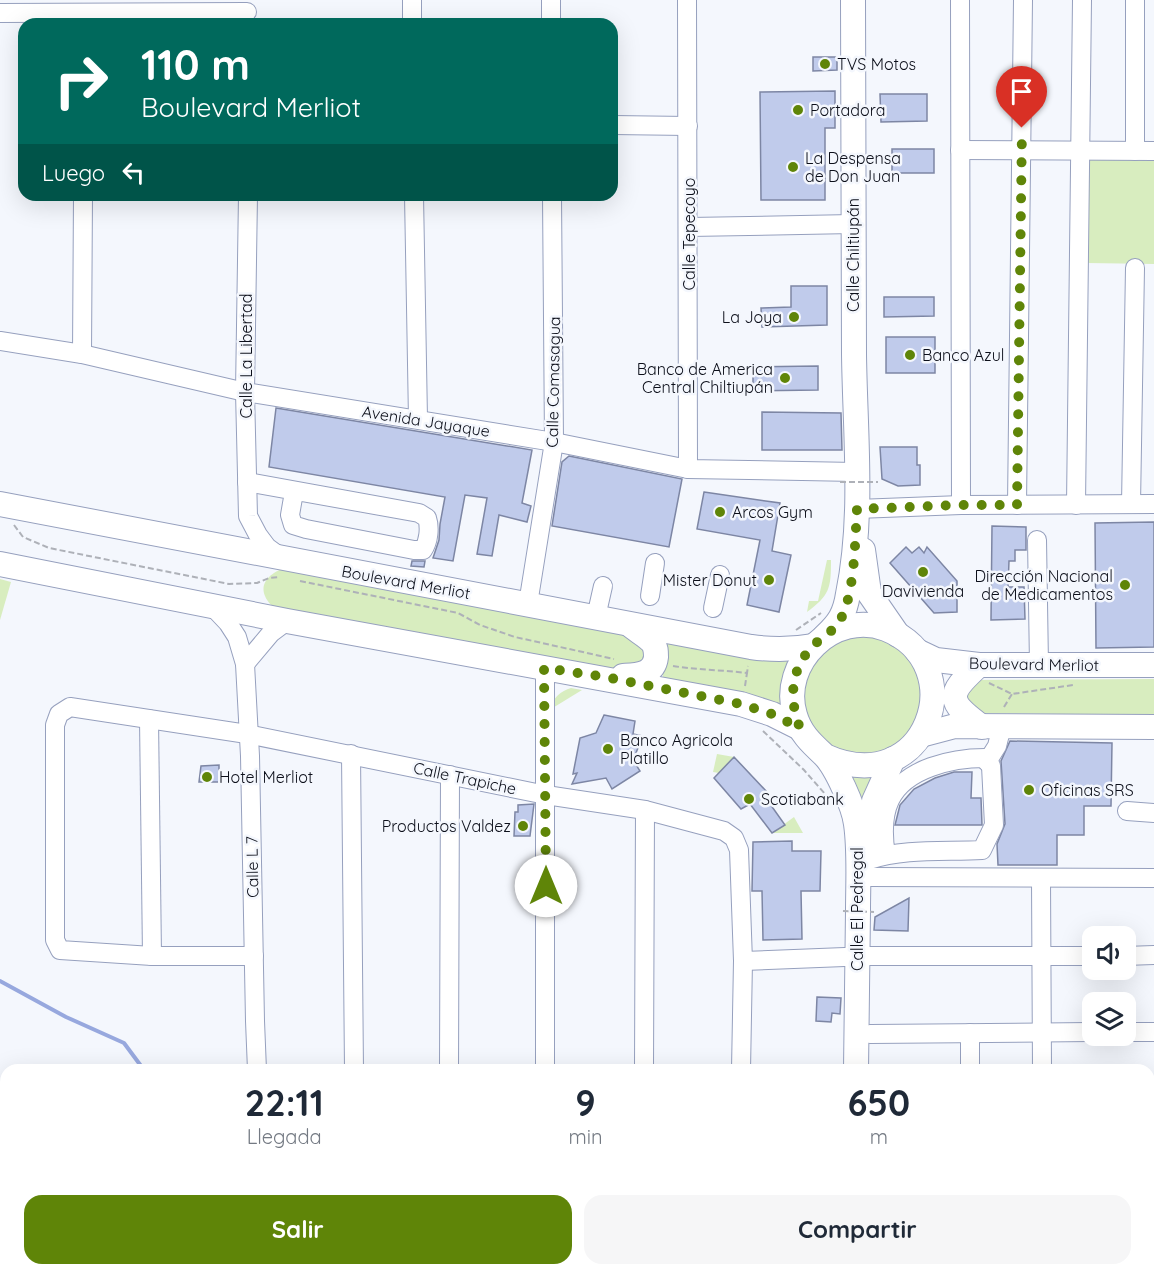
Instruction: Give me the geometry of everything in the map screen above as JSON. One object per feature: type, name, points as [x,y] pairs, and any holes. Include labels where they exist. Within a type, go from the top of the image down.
[{"type":"main road","name":"Calle Chiltiupán","points":[[853,0],[853,224],[848,477],[857,509],[869,593],[898,634]]},
{"type":"main road","name":"Boulevard Merliot","points":[[0,504],[284,560],[772,650],[792,650],[826,635]]},
{"type":"main road","points":[[0,518],[28,509]]},
{"type":"main road","name":"Calle Chiltiupán","points":[[826,635],[848,596],[853,566],[857,509]]},
{"type":"main road","points":[[5,563],[287,621],[605,677],[741,704],[772,714],[800,728]]},
{"type":"main road","points":[[605,677],[644,674],[652,669],[655,663],[656,649],[651,641],[627,623]]},
{"type":"main road","points":[[861,625],[884,628],[898,634],[917,651],[932,683],[933,701],[929,719],[921,735],[909,749],[877,765],[859,766],[842,763],[825,756],[815,748],[800,728],[792,700],[797,670],[826,635],[838,629],[861,625]]},
{"type":"main road","name":"Boulevard Merliot","points":[[917,651],[936,660],[979,665],[1154,665]]},
{"type":"main road","points":[[979,665],[961,683],[955,701],[960,710],[992,727]]},
{"type":"main road","points":[[921,735],[955,726],[1154,727]]},
{"type":"main road","name":"Calle El Pedregal","points":[[825,756],[851,803],[856,824],[870,1064]]},
{"type":"main road","name":"Calle El Pedregal","points":[[856,1064],[864,956],[875,864],[870,828],[874,801],[893,759]]},
{"type":"street","points":[[412,0],[412,18]]},
{"type":"street","points":[[550,0],[551,18]]},
{"type":"street","name":"Calle Tepecoyo","points":[[687,0],[688,469]]},
{"type":"street","points":[[960,0],[961,505]]},
{"type":"street","points":[[1017,505],[1023,0]]},
{"type":"street","points":[[1076,505],[1082,0]]},
{"type":"street","points":[[1135,0],[1135,151]]},
{"type":"street","points":[[0,13],[247,12]]},
{"type":"street","points":[[618,125],[688,126]]},
{"type":"street","points":[[960,150],[1154,151]]},
{"type":"street","points":[[81,354],[83,201]]},
{"type":"street","name":"Calle La Libertad","points":[[248,201],[245,392],[248,516],[258,536],[267,547],[284,560]]},
{"type":"street","points":[[414,201],[418,419]]},
{"type":"street","name":"Calle Comasagua","points":[[528,604],[554,442],[552,201]]},
{"type":"street","points":[[689,227],[853,224]]},
{"type":"street","points":[[1131,504],[1134,268]]},
{"type":"street","name":"Avenida Jayaque","points":[[0,341],[81,354],[245,392],[554,442],[688,469],[848,477]]},
{"type":"street","points":[[247,482],[419,513],[427,518],[429,525],[427,545],[420,551],[293,525],[290,515],[294,492]]},
{"type":"street","points":[[857,509],[961,505],[1154,504]]},
{"type":"street","points":[[225,548],[238,535],[248,516]]},
{"type":"street","points":[[356,573],[362,540]]},
{"type":"street","points":[[538,540],[551,542],[545,574]]},
{"type":"street","points":[[1037,540],[1038,665]]},
{"type":"street","points":[[650,596],[655,563]]},
{"type":"street","points":[[713,608],[720,575]]},
{"type":"street","points":[[596,617],[603,586]]},
{"type":"street","name":"Calle L 7","points":[[212,606],[237,637],[245,664],[250,756],[257,1064]]},
{"type":"street","points":[[245,664],[256,648],[287,621]]},
{"type":"street","points":[[544,668],[545,1064]]},
{"type":"street","name":"Calle Trapiche","points":[[152,956],[60,950],[56,940],[55,725],[59,714],[70,707],[248,734],[546,795],[645,810],[724,831],[734,838],[739,850],[743,962],[741,1064]]},
{"type":"street","points":[[149,719],[152,956],[254,956]]},
{"type":"street","points":[[987,762],[997,746],[992,727]]},
{"type":"street","points":[[351,754],[354,1064]]},
{"type":"street","points":[[985,758],[991,766],[994,825],[982,850],[875,864],[889,801],[894,793],[909,779],[927,768],[953,760],[985,758]]},
{"type":"street","points":[[449,1064],[450,775]]},
{"type":"street","points":[[644,1064],[645,810]]},
{"type":"street","points":[[1127,810],[1154,813]]},
{"type":"street","points":[[875,864],[1041,879],[1154,878]]},
{"type":"street","points":[[1041,879],[1042,1064]]},
{"type":"street","points":[[743,962],[864,956],[1082,956]]},
{"type":"street","points":[[1136,956],[1154,956]]},
{"type":"street","points":[[870,1034],[1082,1032]]},
{"type":"street","points":[[1136,1032],[1154,1032]]},
{"type":"street","points":[[970,1033],[970,1064]]},
{"type":"path","points":[[848,477],[878,482]]},
{"type":"path","points":[[756,725],[804,770],[826,796]]},
{"type":"path","points":[[843,911],[874,912]]},
{"type":"green space","points":[[1088,155],[1154,156],[1154,264],[1087,263]]},
{"type":"green space","points":[[827,560],[831,560],[828,590],[820,601],[807,612],[809,601],[818,601]]},
{"type":"green space","points":[[289,567],[639,635],[653,646],[639,673],[277,612],[266,598],[264,585],[274,573]]},
{"type":"green space","points":[[0,579],[11,582],[0,620]]},
{"type":"green space","points":[[862,637],[895,647],[911,663],[921,696],[911,729],[895,745],[862,755],[829,745],[813,729],[803,696],[813,663],[829,647]]},
{"type":"green space","points":[[666,640],[795,655],[791,717],[665,682],[662,673]]},
{"type":"green space","points":[[1154,679],[1154,715],[966,713],[966,680]]},
{"type":"green space","points":[[571,688],[582,690],[551,709],[558,696]]},
{"type":"green space","points":[[717,754],[734,757],[719,773],[713,772]]},
{"type":"green space","points":[[878,774],[863,804],[841,776]]},
{"type":"green space","points":[[794,817],[803,833],[772,833]]},
{"type":"building","name":"TVS Motos","points":[[813,57],[837,57],[837,70],[813,71]]},
{"type":"building","points":[[835,91],[835,128],[825,128],[825,200],[761,200],[760,92]]},
{"type":"building","points":[[880,94],[927,94],[927,121],[881,122]]},
{"type":"building","points":[[892,149],[934,149],[934,173],[892,173]]},
{"type":"building","name":"La Joya","points":[[791,286],[827,286],[827,325],[762,327],[761,308],[791,307]]},
{"type":"building","points":[[884,297],[934,297],[934,316],[884,317]]},
{"type":"building","name":"Banco Azul","points":[[886,337],[935,337],[935,373],[886,373]]},
{"type":"building","name":"Banco de America Central Chiltiupán","points":[[818,366],[818,390],[753,391],[753,367]]},
{"type":"building","points":[[276,408],[532,450],[522,503],[531,506],[527,522],[499,515],[492,556],[477,554],[487,498],[465,495],[453,561],[433,558],[439,540],[445,497],[269,467]]},
{"type":"building","points":[[762,412],[841,413],[842,450],[762,450]]},
{"type":"building","points":[[880,447],[917,447],[920,485],[898,486],[882,479]]},
{"type":"building","points":[[569,456],[682,479],[669,547],[552,526],[562,462]]},
{"type":"building","points":[[704,492],[780,503],[772,551],[791,555],[779,612],[747,605],[760,540],[697,529]]},
{"type":"building","name":"Dirección Nacional de Medicamentos","points":[[1154,522],[1154,647],[1096,648],[1095,523]]},
{"type":"building","points":[[992,526],[1026,527],[1026,550],[1015,550],[1015,561],[1009,561],[1008,587],[1024,587],[1025,619],[991,620]]},
{"type":"building","name":"Davivienda","points":[[906,547],[912,553],[919,547],[924,553],[927,547],[957,581],[957,612],[934,613],[890,563]]},
{"type":"building","points":[[412,561],[425,561],[424,567],[411,566]]},
{"type":"building","name":"Banco Agricola Platillo","points":[[604,715],[635,721],[633,734],[643,736],[633,760],[640,771],[612,789],[606,778],[572,784],[577,773],[573,774],[580,738],[596,733]]},
{"type":"building","name":"Oficinas SRS","points":[[1010,741],[1112,743],[1111,806],[1084,806],[1084,835],[1057,835],[1057,865],[998,865],[997,844],[1005,824],[1001,761]]},
{"type":"building","name":"Scotiabank","points":[[734,757],[767,792],[763,794],[785,825],[772,833],[750,804],[741,809],[714,778]]},
{"type":"building","name":"Hotel Merliot","points":[[219,765],[219,782],[199,782],[201,766]]},
{"type":"building","points":[[954,772],[972,772],[971,798],[981,798],[982,825],[895,825],[900,805],[914,789],[935,778]]},
{"type":"building","name":"Productos Valdez","points":[[534,804],[530,836],[514,836],[515,812],[518,812],[518,805]]},
{"type":"building","points":[[792,841],[792,851],[821,851],[820,891],[801,891],[802,939],[763,940],[762,891],[752,891],[753,842]]},
{"type":"building","points":[[909,898],[908,931],[874,930],[875,917]]},
{"type":"building","points":[[817,997],[841,998],[840,1014],[832,1013],[831,1022],[816,1021]]},
{"type":"waterway","points":[[0,981],[66,1017],[124,1043],[140,1064]]},
{"type":"place","name":"TVS Motos","points":[[825,64]]},
{"type":"place","name":"Portadora","points":[[798,110]]},
{"type":"place","name":"La Despensa de Don Juan","points":[[793,167]]},
{"type":"place","name":"La Joya","points":[[794,317]]},
{"type":"place","name":"Banco Azul","points":[[910,355]]},
{"type":"place","name":"Banco de America Central Chiltiupán","points":[[785,378]]},
{"type":"place","name":"Arcos Gym","points":[[720,512]]},
{"type":"place","name":"Davivienda","points":[[923,572]]},
{"type":"place","name":"Mister Donut","points":[[769,580]]},
{"type":"place","name":"Dirección Nacional de Medicamentos","points":[[1125,585]]},
{"type":"place","name":"Banco Agricola Platillo","points":[[608,749]]},
{"type":"place","name":"Hotel Merliot","points":[[207,777]]},
{"type":"place","name":"Oficinas SRS","points":[[1029,790]]},
{"type":"place","name":"Scotiabank","points":[[749,799]]},
{"type":"place","name":"Productos Valdez","points":[[523,826]]},
{"type":"route","points":[[546,886],[544,668],[605,677],[741,704],[772,714],[800,728],[792,700],[793,685],[804,657],[839,623],[845,608],[853,566],[857,509],[1017,505],[1022,128]]}]
